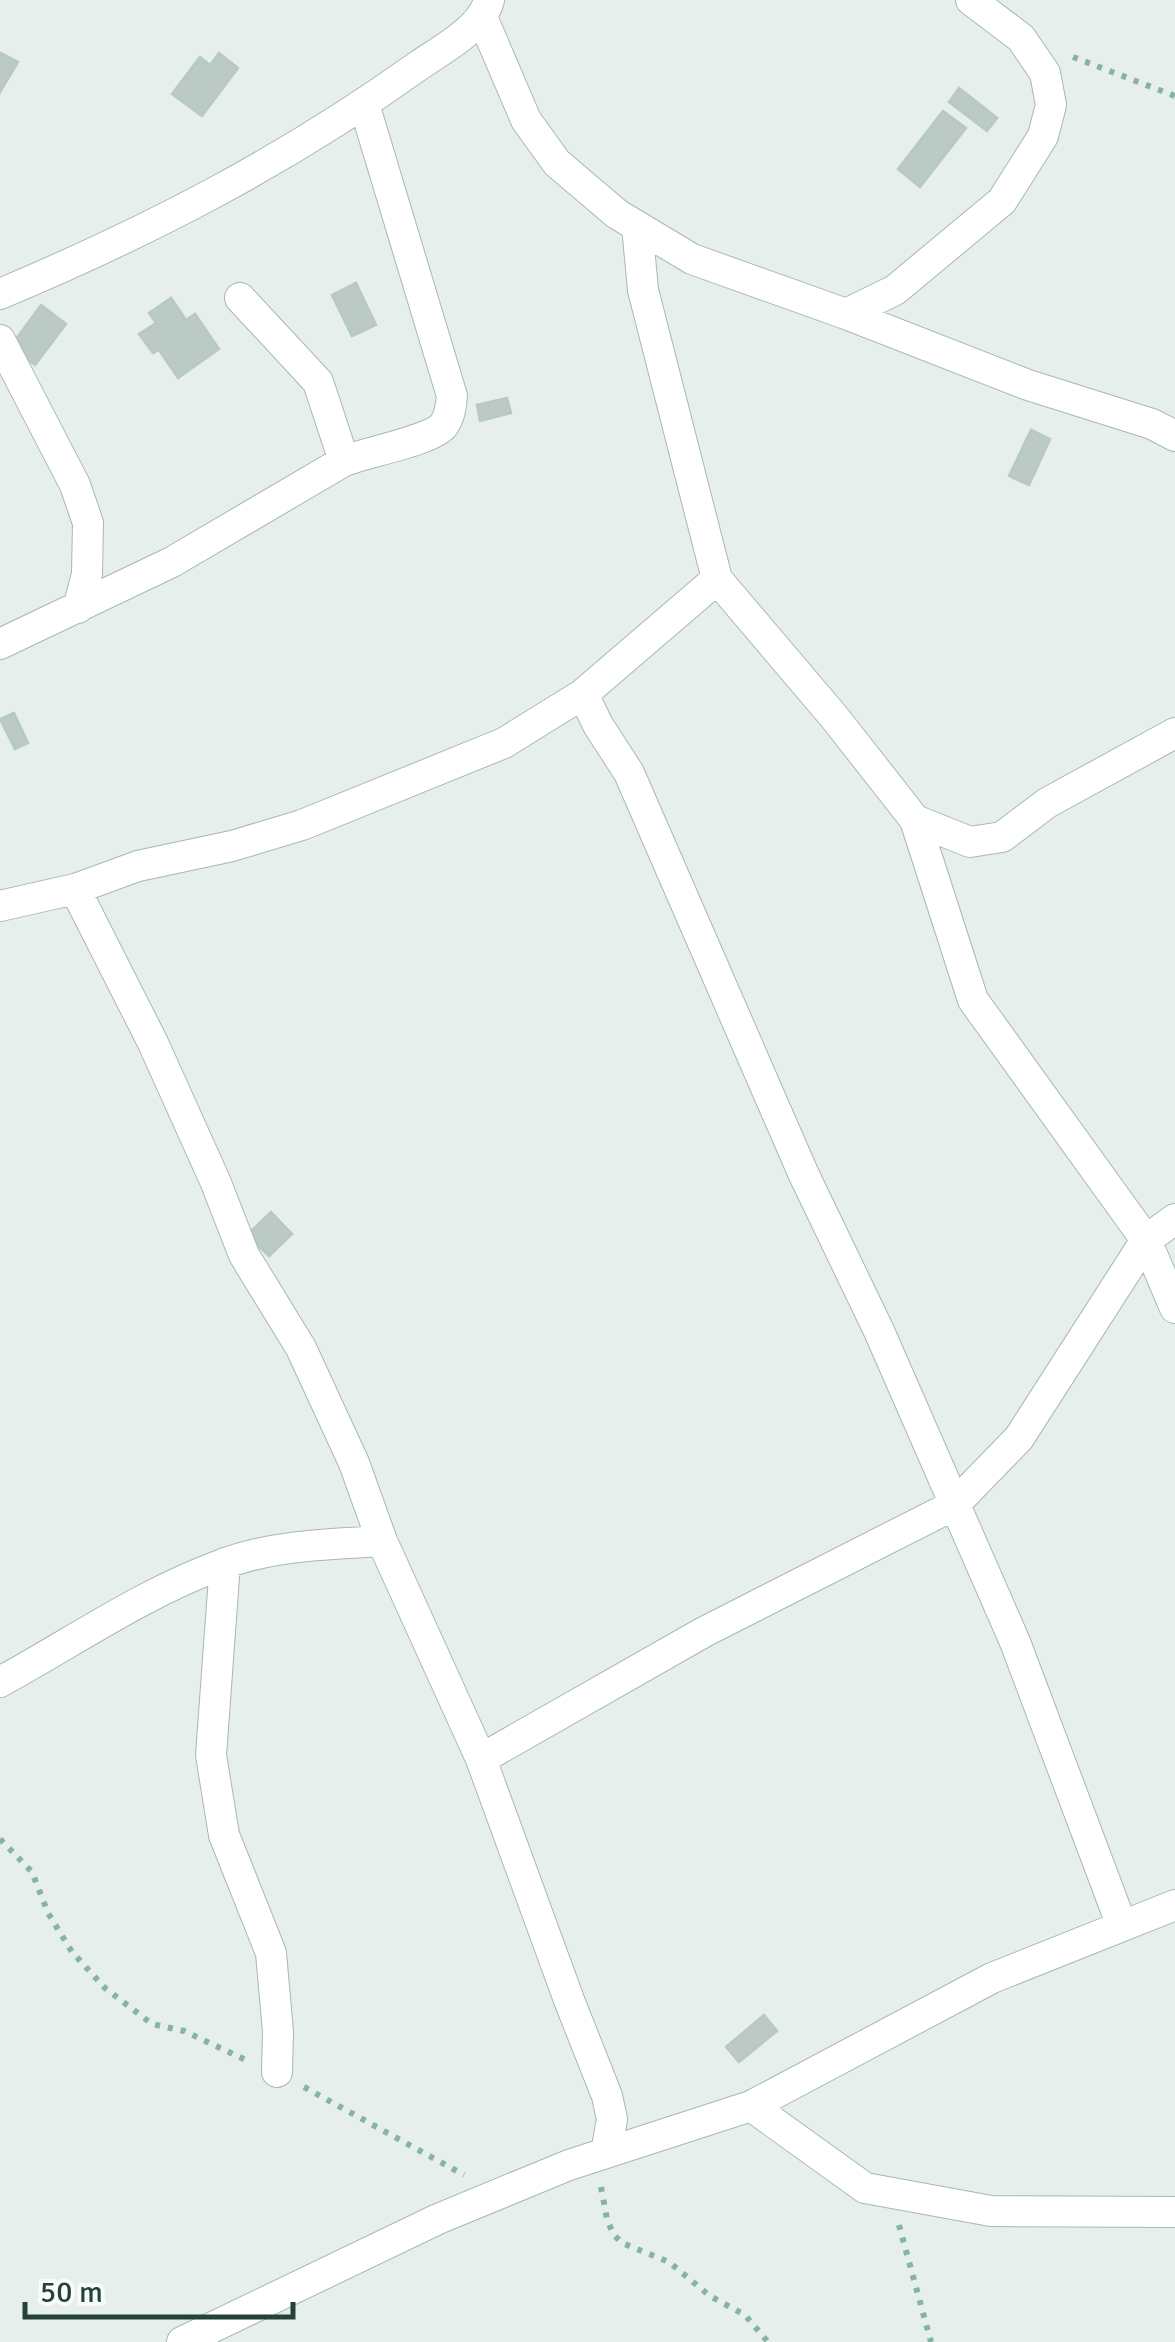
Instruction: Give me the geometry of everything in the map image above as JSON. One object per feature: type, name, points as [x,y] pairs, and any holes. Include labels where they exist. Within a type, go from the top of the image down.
[{"type":"street","points":[[846,314],[895,290],[1002,201],[1043,136],[1051,105],[1046,73],[1020,38],[971,0]]},
{"type":"street","points":[[0,294],[112,247],[208,199],[364,104],[486,8],[526,120],[557,163],[617,214],[692,259],[1011,379],[1152,424],[1175,436]]},
{"type":"street","points":[[0,644],[172,562],[344,461],[424,438],[442,428],[450,414],[452,396],[364,104]]},
{"type":"street","points":[[637,226],[643,290],[717,579],[915,820],[973,1000],[1146,1240],[1175,1308]]},
{"type":"street","points":[[240,298],[318,382],[344,461]]},
{"type":"street","points":[[0,340],[75,484],[88,523],[87,574],[78,608]]},
{"type":"street","points":[[0,906],[75,889],[138,866],[232,846],[302,824],[504,743],[583,694],[717,579]]},
{"type":"street","points":[[583,694],[629,773],[750,1056],[879,1331],[1016,1642],[1122,1926]]},
{"type":"street","points":[[915,820],[970,842],[1002,837],[1047,802],[1175,733]]},
{"type":"street","points":[[75,889],[153,1043],[244,1255],[301,1348],[354,1463],[382,1540],[482,1759],[568,2000],[608,2096],[612,2119],[602,2154]]},
{"type":"street","points":[[482,1759],[704,1632],[954,1506],[1018,1438],[1146,1240],[1175,1218]]},
{"type":"street","points":[[0,1682],[161,1592],[225,1563],[307,1545],[382,1540]]},
{"type":"street","points":[[225,1563],[211,1755],[224,1835],[271,1954],[278,2032],[277,2072]]},
{"type":"street","points":[[182,2342],[438,2219],[602,2154],[751,2106],[992,1978],[1175,1906]]},
{"type":"street","points":[[751,2106],[865,2188],[991,2211],[1175,2212]]},
{"type":"path","points":[[1072,57],[1175,96]]},
{"type":"path","points":[[0,1840],[32,1872],[48,1912],[72,1952],[133,2011],[152,2024],[184,2031],[277,2072],[454,2168],[494,2196]]},
{"type":"path","points":[[602,2154],[601,2189],[613,2234],[622,2243],[669,2262],[710,2296],[745,2314],[768,2342]]},
{"type":"path","points":[[900,2194],[898,2225],[931,2342]]},
{"type":"building","points":[[219,53],[238,68],[202,116],[172,94],[200,57],[210,65]]},
{"type":"building","points":[[0,55],[18,62],[0,92]]},
{"type":"building","points":[[959,88],[997,118],[987,131],[949,102]]},
{"type":"building","points":[[943,111],[966,128],[920,187],[898,169]]},
{"type":"building","points":[[356,283],[376,325],[352,336],[332,295]]},
{"type":"building","points":[[171,298],[186,320],[195,314],[219,349],[178,378],[159,350],[153,353],[139,334],[156,323],[149,313]]},
{"type":"building","points":[[41,305],[66,324],[35,365],[11,346]]},
{"type":"building","points":[[507,398],[511,413],[480,421],[477,405]]},
{"type":"building","points":[[1031,430],[1050,439],[1029,485],[1009,476]]},
{"type":"building","points":[[14,713],[28,743],[15,749],[0,719]]},
{"type":"building","points":[[271,1212],[292,1234],[269,1256],[247,1235]]},
{"type":"building","points":[[764,2015],[777,2031],[739,2062],[726,2047]]}]
